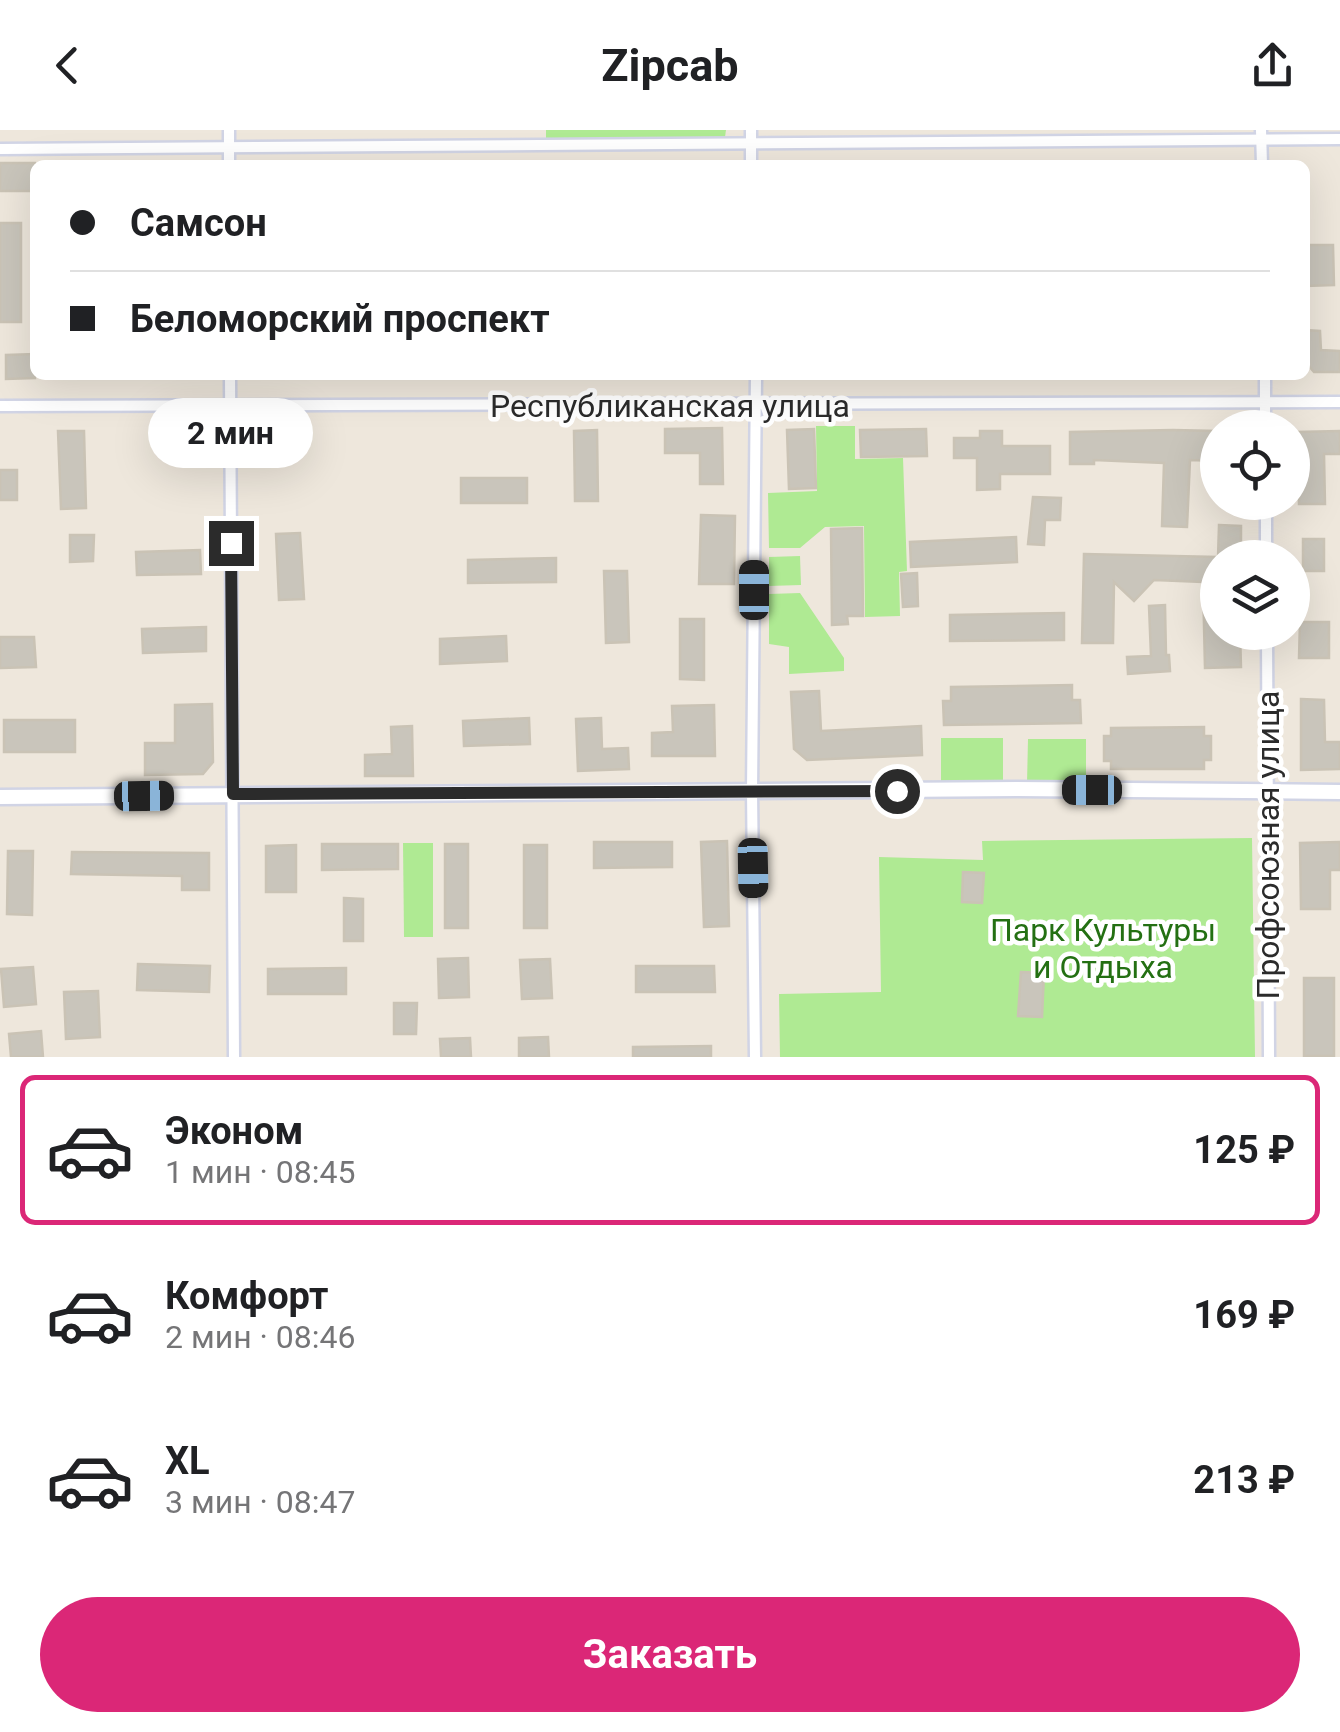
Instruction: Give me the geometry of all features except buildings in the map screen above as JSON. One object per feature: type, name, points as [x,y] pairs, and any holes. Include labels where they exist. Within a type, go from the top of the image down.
[{"type":"street","points":[[229,130],[229,160]]},
{"type":"street","points":[[750,130],[752,160]]},
{"type":"street","points":[[0,149],[751,144],[1261,135],[1340,139]]},
{"type":"street","points":[[1261,135],[1262,160]]},
{"type":"street","points":[[230,380],[234,1057]]},
{"type":"street","points":[[756,380],[752,792],[756,1057]]},
{"type":"street","points":[[1265,380],[1265,410]]},
{"type":"street","name":"Республиканская улица","points":[[0,406],[1340,402]]},
{"type":"street","name":"Профсоюзная улица","points":[[1267,650],[1269,1057]]},
{"type":"street","points":[[0,797],[1017,789],[1340,792]]},
{"type":"green space","points":[[546,130],[726,130],[725,137],[546,139]]},
{"type":"green space","points":[[816,426],[855,426],[855,459],[903,458],[907,571],[899,572],[900,616],[865,617],[864,526],[825,527],[800,548],[769,548],[768,493],[817,491]]},
{"type":"green space","points":[[800,556],[801,585],[769,586],[769,557]]},
{"type":"green space","points":[[800,593],[844,658],[844,671],[789,674],[789,647],[769,644],[769,594]]},
{"type":"green space","points":[[941,738],[1003,738],[1003,785],[941,784]]},
{"type":"green space","points":[[1028,739],[1086,739],[1086,785],[1027,784]]},
{"type":"green space","name":"Парк Культуры и Отдыха","points":[[1252,838],[1255,1057],[780,1057],[779,994],[881,992],[879,857],[983,860],[982,841]]},
{"type":"green space","points":[[403,843],[433,843],[433,937],[404,937]]},
{"type":"route","points":[[231,543],[233,794],[897,791]]}]
